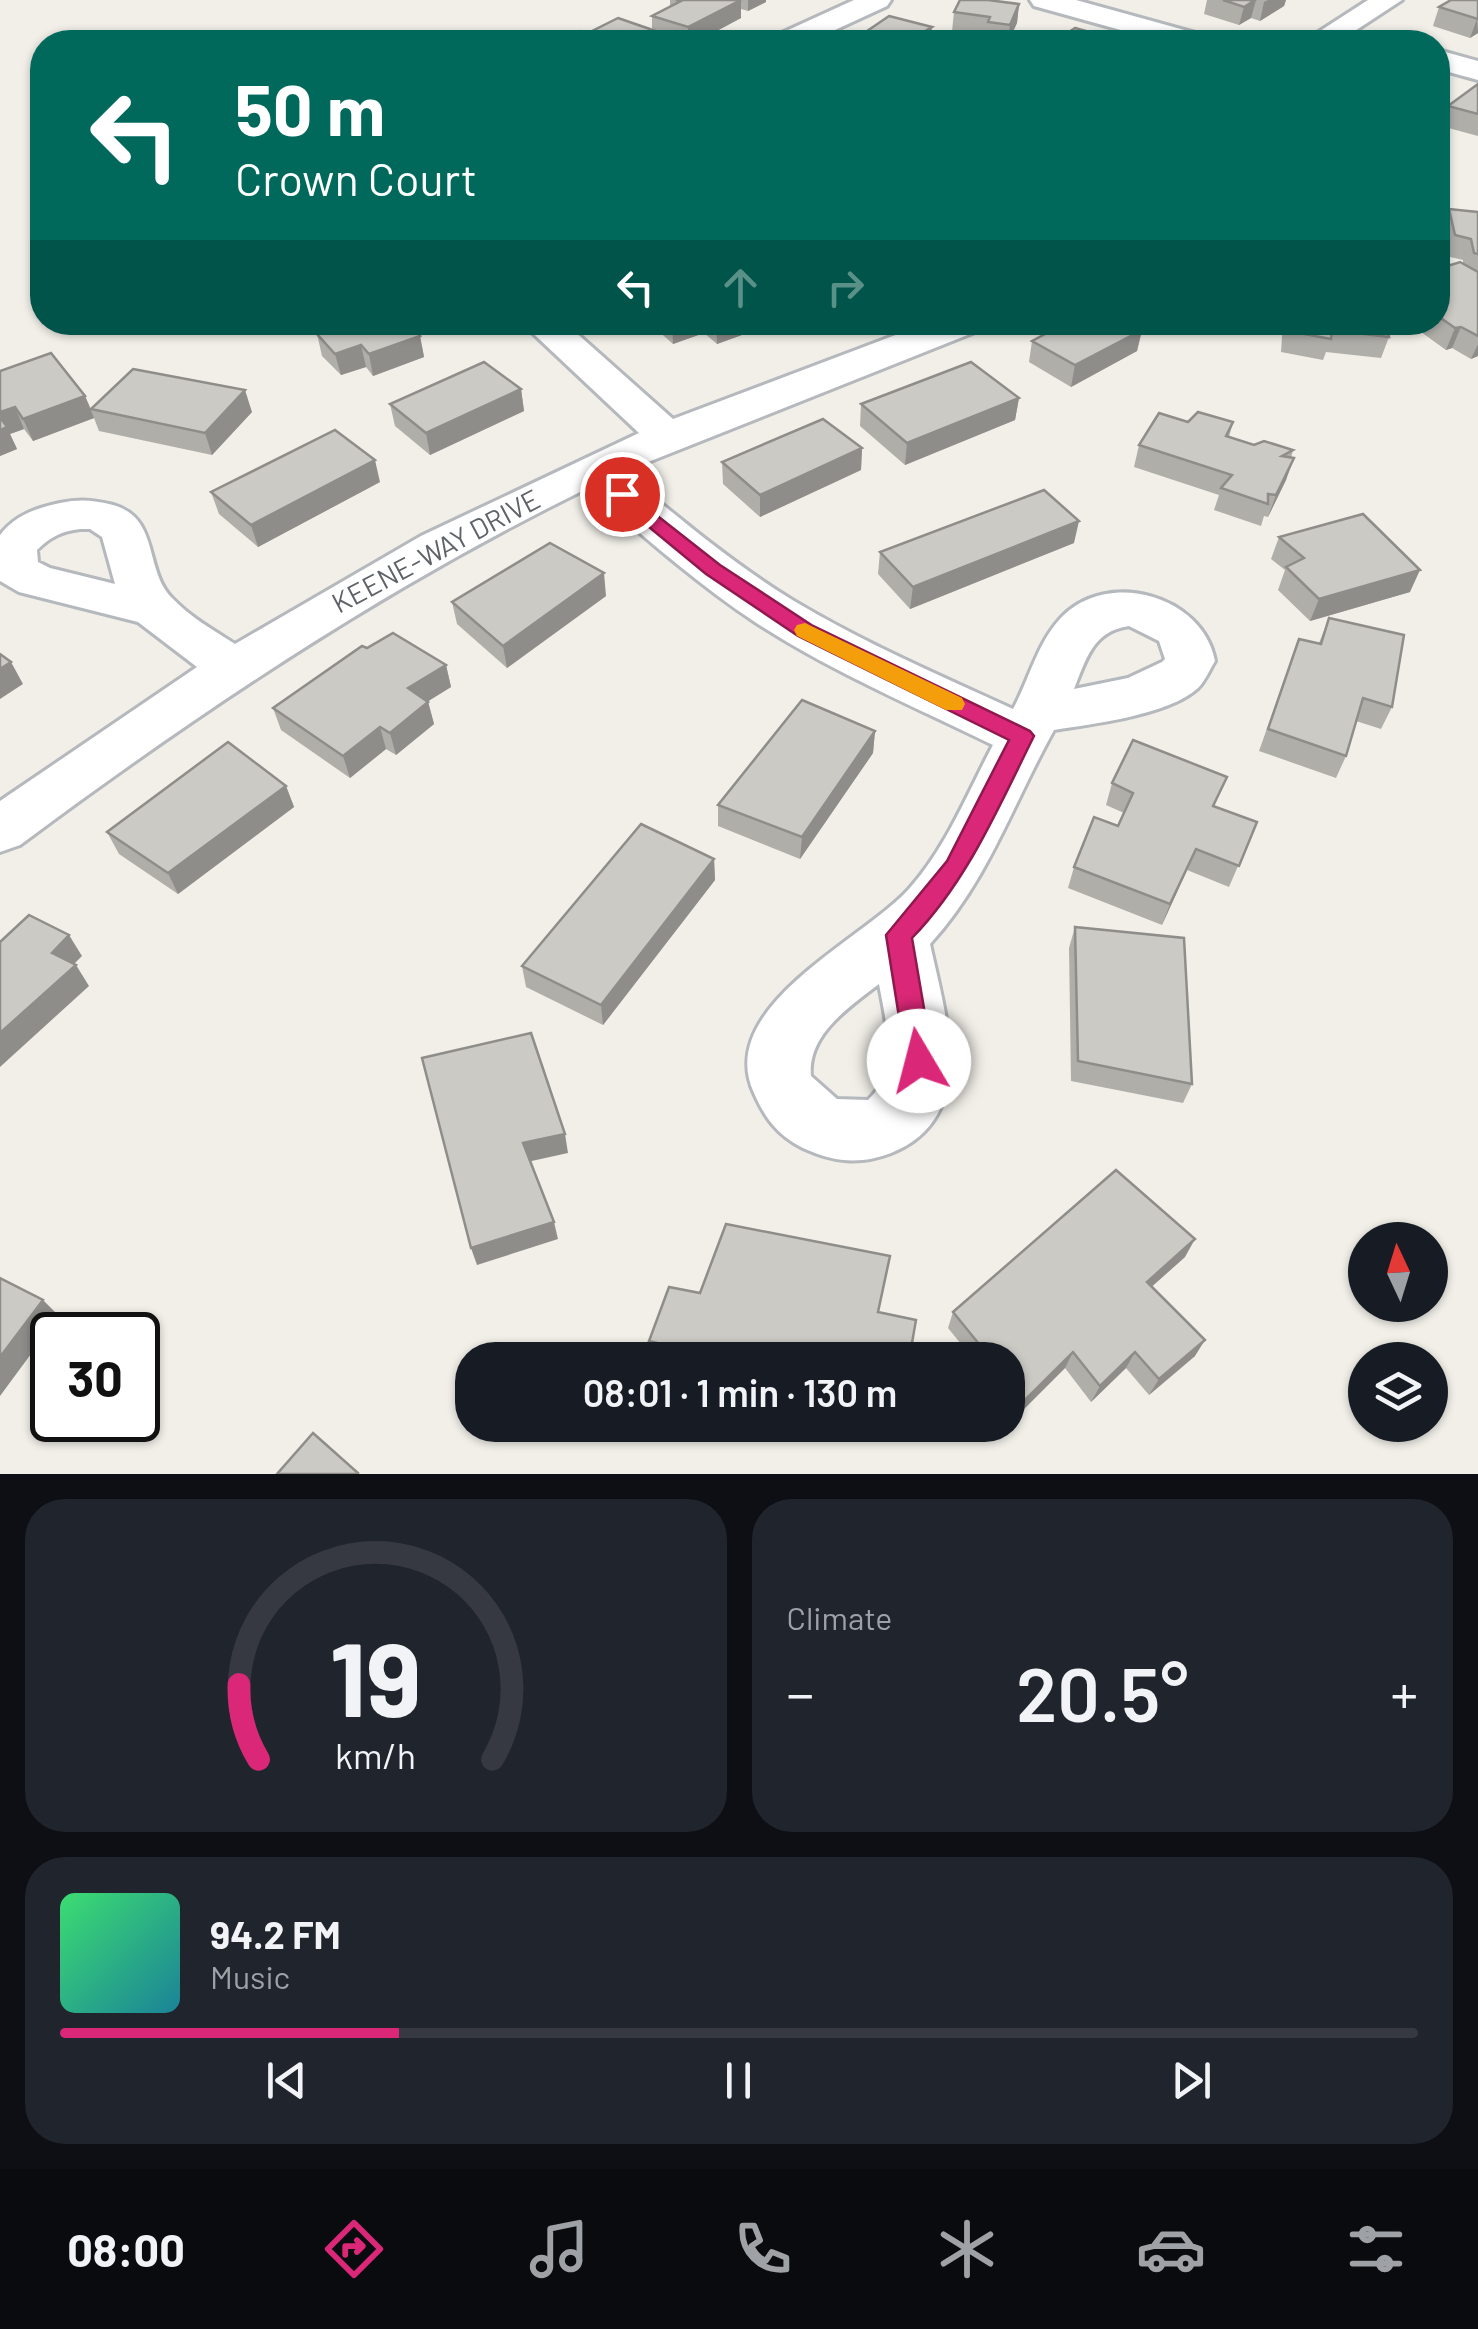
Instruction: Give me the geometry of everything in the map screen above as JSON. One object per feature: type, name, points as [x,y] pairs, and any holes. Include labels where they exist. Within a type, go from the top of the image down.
[{"type":"street","points":[[812,30],[878,0]]},
{"type":"street","points":[[1044,0],[1152,30]]},
{"type":"street","points":[[1337,30],[1388,0]]},
{"type":"street","points":[[1450,62],[1478,71]]},
{"type":"street","points":[[554,335],[667,436]]},
{"type":"street","name":"KEENE-WAY DRIVE","points":[[0,830],[126,738],[376,580],[592,469],[667,436],[932,335]]},
{"type":"street","points":[[592,469],[713,570],[774,612],[869,664],[1030,725],[956,868],[935,898],[899,935]]},
{"type":"street","points":[[154,609],[186,636],[234,667]]},
{"type":"building","points":[[676,0],[741,0],[688,27],[652,16],[681,1]]},
{"type":"building","points":[[960,0],[1019,4],[1010,25],[988,22],[990,17],[954,12]]},
{"type":"building","points":[[1223,0],[1255,0],[1244,7]]},
{"type":"building","points":[[1451,0],[1478,0],[1478,19],[1439,7]]},
{"type":"building","points":[[889,16],[932,27],[927,30],[869,30]]},
{"type":"building","points":[[618,18],[653,30],[594,30]]},
{"type":"building","points":[[1478,84],[1478,114],[1450,105]]},
{"type":"building","points":[[1450,209],[1478,212],[1478,254],[1474,253],[1471,239],[1455,235]]},
{"type":"building","points":[[1460,262],[1478,272],[1478,336],[1450,324],[1450,265]]},
{"type":"building","points":[[318,335],[420,336],[369,354],[361,345],[335,354]]},
{"type":"building","points":[[1043,335],[1132,335],[1075,365],[1032,341]]},
{"type":"building","points":[[51,353],[85,396],[23,419],[15,407],[0,412],[0,371]]},
{"type":"building","points":[[484,362],[521,389],[426,433],[390,404]]},
{"type":"building","points":[[971,362],[1019,398],[907,443],[861,404]]},
{"type":"building","points":[[133,369],[245,390],[205,433],[91,409]]},
{"type":"building","points":[[1198,412],[1233,422],[1226,436],[1254,445],[1264,441],[1293,450],[1282,456],[1294,458],[1276,495],[1268,494],[1268,504],[1221,488],[1232,475],[1139,445],[1159,413],[1188,422]]},
{"type":"building","points":[[823,419],[862,448],[760,495],[722,462]]},
{"type":"building","points":[[335,430],[375,460],[251,525],[211,492]]},
{"type":"building","points":[[1044,490],[1079,521],[913,587],[880,552]]},
{"type":"building","points":[[1363,514],[1420,570],[1319,599],[1286,567],[1304,558],[1279,537]]},
{"type":"building","points":[[550,543],[604,573],[503,646],[452,602]]},
{"type":"building","points":[[1329,618],[1404,635],[1392,707],[1363,698],[1346,756],[1268,729],[1299,639],[1321,644]]},
{"type":"building","points":[[393,633],[446,665],[408,688],[428,702],[390,733],[380,727],[343,756],[273,708],[362,646],[367,648]]},
{"type":"building","points":[[0,654],[11,662],[0,669]]},
{"type":"building","points":[[802,700],[875,731],[802,837],[718,805]]},
{"type":"building","points":[[1133,740],[1227,777],[1213,806],[1257,822],[1239,866],[1196,849],[1170,904],[1074,867],[1094,817],[1118,826],[1133,793],[1112,783]]},
{"type":"building","points":[[228,742],[286,786],[168,873],[107,832]]},
{"type":"building","points":[[641,824],[714,859],[601,1005],[522,966]]},
{"type":"building","points":[[29,915],[69,935],[52,953],[76,965],[0,1033],[0,942]]},
{"type":"building","points":[[1075,927],[1184,938],[1192,1084],[1078,1061]]},
{"type":"building","points":[[531,1033],[565,1134],[523,1143],[554,1222],[471,1248],[422,1058]]},
{"type":"building","points":[[1116,1170],[1195,1239],[1147,1282],[1205,1340],[1159,1379],[1135,1352],[1100,1386],[1073,1352],[1025,1400],[1025,1342],[977,1342],[953,1312]]},
{"type":"building","points":[[726,1224],[890,1256],[878,1312],[916,1320],[912,1342],[649,1341],[669,1287],[700,1293]]},
{"type":"building","points":[[0,1278],[43,1300],[30,1312],[0,1357]]},
{"type":"building","points":[[313,1433],[358,1473],[277,1474]]},
{"type":"slow traffic","points":[[805,630],[954,704]]},
{"type":"route","points":[[622,494],[713,570],[806,631],[1022,736],[956,868],[935,898],[899,935],[919,1061]]}]
